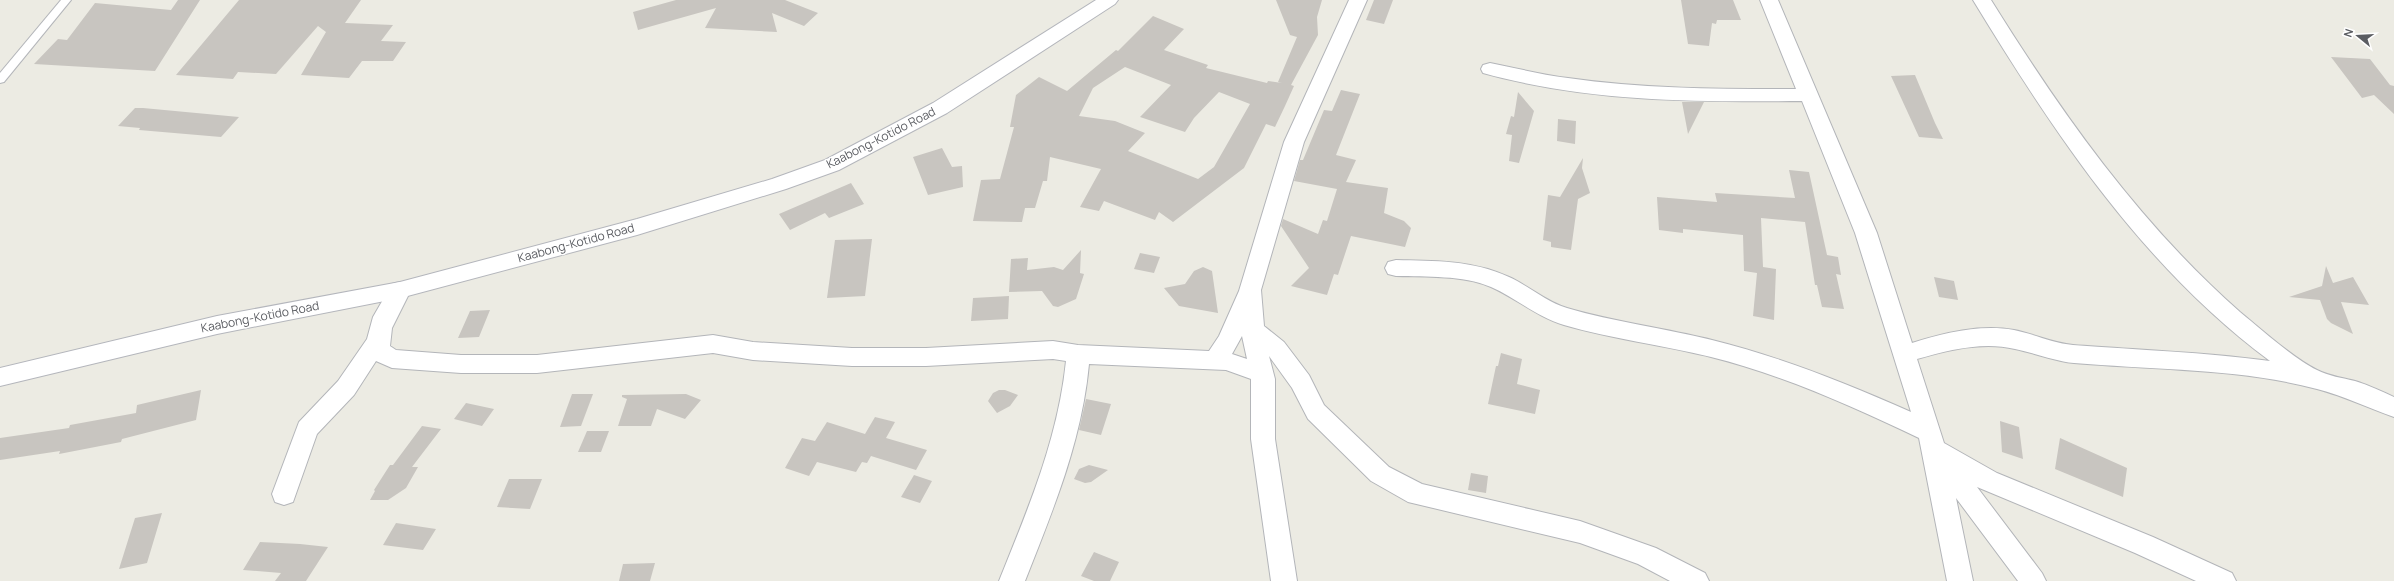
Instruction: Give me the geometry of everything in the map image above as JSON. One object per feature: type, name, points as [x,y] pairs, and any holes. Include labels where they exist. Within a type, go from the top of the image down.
[{"type":"street","name":"Kaabong-Kotido Road","points":[[0,378],[217,325],[400,290],[645,225],[718,203],[832,165],[940,108],[1109,0]]},
{"type":"street","points":[[1216,360],[1229,339],[1250,290],[1294,142],[1358,0]]},
{"type":"street","points":[[1769,0],[1866,233],[1932,440],[1960,581]]},
{"type":"street","points":[[1982,0],[2018,61],[2080,151],[2171,260],[2244,329],[2308,376]]},
{"type":"street","points":[[1490,69],[1578,86],[1645,92],[1718,96],[1809,95]]},
{"type":"street","points":[[1396,268],[1466,272],[1499,281],[1562,315],[1598,326],[1669,339],[1733,354],[1870,403],[1932,440],[1988,481],[2144,545],[2223,581]]},
{"type":"street","points":[[284,494],[307,428],[346,388],[377,342],[382,323],[400,290]]},
{"type":"street","points":[[1250,290],[1252,329],[1262,373],[1264,439],[1284,581]]},
{"type":"street","points":[[1252,329],[1276,348],[1301,382],[1316,412],[1380,474],[1417,494],[1580,532],[1647,556],[1696,581]]},
{"type":"street","points":[[1905,354],[1966,339],[2006,338],[2063,354],[2211,362],[2308,376],[2365,393],[2394,407]]},
{"type":"street","points":[[377,342],[378,350],[384,356],[392,359],[461,364],[537,364],[664,348],[713,344],[753,351],[852,357],[926,357],[1053,350],[1078,354],[1216,360],[1245,366],[1262,373]]},
{"type":"street","points":[[1012,581],[1059,462],[1069,426],[1076,384],[1078,354]]},
{"type":"street","points":[[1932,440],[2033,581]]},
{"type":"lane","points":[[0,80],[66,0]]},
{"type":"building","points":[[178,0],[200,0],[155,71],[34,64],[58,39],[67,40],[95,3],[171,10]]},
{"type":"building","points":[[239,0],[361,0],[345,23],[393,25],[381,41],[406,42],[393,61],[362,61],[349,78],[301,75],[326,32],[318,26],[276,74],[238,72],[233,79],[176,75]]},
{"type":"building","points":[[676,0],[785,0],[818,13],[804,26],[772,13],[777,32],[705,28],[716,8],[638,30],[633,12]]},
{"type":"building","points":[[1276,0],[1322,0],[1317,17],[1318,35],[1291,85],[1294,86],[1275,127],[1266,124],[1244,168],[1173,222],[1159,212],[1155,220],[1104,201],[1099,211],[1080,207],[1101,169],[1050,157],[1047,181],[1043,181],[1035,208],[1025,208],[1022,222],[973,221],[981,180],[1000,179],[1014,127],[1010,127],[1016,95],[1039,77],[1067,91],[1116,50],[1118,51],[1153,16],[1184,29],[1164,50],[1208,65],[1206,68],[1267,83],[1268,81],[1282,83],[1278,82],[1297,37],[1290,35]],"holes":[[[1125,67],[1171,85],[1140,117],[1185,132],[1194,118],[1219,92],[1250,104],[1214,167],[1198,179],[1128,151],[1145,133],[1115,121],[1079,116],[1093,88]]]},
{"type":"building","points":[[1374,0],[1393,0],[1384,24],[1366,20]]},
{"type":"building","points":[[1681,0],[1733,0],[1741,20],[1717,20],[1716,24],[1712,23],[1709,46],[1688,44]]},
{"type":"building","points":[[2331,57],[2370,59],[2390,85],[2394,86],[2394,114],[2374,95],[2362,98]]},
{"type":"building","points":[[1915,75],[1943,139],[1919,137],[1891,76]]},
{"type":"building","points":[[1341,90],[1360,94],[1336,155],[1356,160],[1346,182],[1388,188],[1384,213],[1404,221],[1411,228],[1405,247],[1351,236],[1338,275],[1334,274],[1327,295],[1291,286],[1309,268],[1281,226],[1283,219],[1318,234],[1323,220],[1327,221],[1337,189],[1294,181],[1300,160],[1303,160],[1324,110],[1332,111]]},
{"type":"building","points":[[1518,92],[1534,111],[1519,163],[1509,161],[1512,135],[1506,134],[1511,116],[1514,117]]},
{"type":"building","points":[[1682,102],[1704,102],[1688,134]]},
{"type":"building","points":[[135,108],[239,117],[221,137],[139,130],[140,128],[118,126]]},
{"type":"building","points":[[1558,119],[1576,121],[1575,144],[1557,141]]},
{"type":"building","points":[[942,148],[952,167],[962,166],[963,187],[928,195],[913,157]]},
{"type":"building","points":[[1583,158],[1582,168],[1590,193],[1578,199],[1571,250],[1551,247],[1551,242],[1543,240],[1548,195],[1560,197]]},
{"type":"building","points":[[1789,170],[1809,172],[1827,255],[1838,257],[1841,275],[1836,274],[1844,309],[1822,307],[1817,285],[1815,285],[1805,222],[1761,218],[1763,267],[1776,269],[1774,320],[1753,316],[1757,273],[1744,271],[1743,235],[1683,229],[1683,233],[1659,230],[1657,197],[1717,202],[1715,193],[1795,198]]},
{"type":"building","points":[[851,183],[864,204],[829,218],[825,213],[790,230],[779,214]]},
{"type":"building","points":[[872,239],[865,296],[827,298],[835,240]]},
{"type":"building","points":[[1081,250],[1080,273],[1084,274],[1076,299],[1058,307],[1053,306],[1042,291],[1009,292],[1011,259],[1028,258],[1027,270],[1054,267],[1063,270]]},
{"type":"building","points":[[1140,253],[1160,257],[1154,273],[1134,269]]},
{"type":"building","points":[[2326,266],[2333,283],[2353,277],[2369,305],[2341,302],[2353,334],[2331,323],[2327,319],[2320,300],[2289,297],[2322,286]]},
{"type":"building","points":[[1203,267],[1212,271],[1218,313],[1179,306],[1164,288],[1185,284],[1194,271]]},
{"type":"building","points":[[1934,277],[1954,281],[1958,300],[1939,297]]},
{"type":"building","points":[[1009,296],[1008,319],[971,321],[973,298]]},
{"type":"building","points":[[490,310],[479,337],[458,338],[470,311]]},
{"type":"building","points":[[1501,353],[1522,359],[1517,384],[1540,390],[1535,414],[1488,404],[1496,366],[1498,366]]},
{"type":"building","points":[[201,390],[196,420],[122,439],[121,442],[59,454],[60,451],[0,460],[0,438],[69,428],[70,425],[136,413],[137,405]]},
{"type":"building","points":[[999,390],[1005,390],[1018,395],[1010,406],[997,413],[988,401],[993,393]]},
{"type":"building","points":[[572,394],[593,394],[581,426],[560,427]]},
{"type":"building","points":[[686,394],[701,400],[685,419],[657,409],[651,426],[618,426],[627,399],[622,397],[622,395]]},
{"type":"building","points":[[1086,399],[1111,404],[1101,435],[1079,430]]},
{"type":"building","points":[[466,403],[494,409],[482,426],[454,419]]},
{"type":"building","points":[[875,417],[895,422],[886,438],[927,450],[916,470],[871,456],[867,463],[862,462],[856,472],[817,462],[809,476],[785,468],[802,438],[815,441],[827,422],[865,434]]},
{"type":"building","points":[[2000,421],[2019,427],[2023,459],[2002,452]]},
{"type":"building","points":[[422,426],[441,429],[412,467],[418,467],[406,488],[388,500],[370,500],[375,491],[374,490],[390,465],[393,465]]},
{"type":"building","points":[[587,431],[609,431],[601,452],[578,452]]},
{"type":"building","points":[[2060,438],[2127,468],[2123,497],[2055,469]]},
{"type":"building","points":[[1089,465],[1108,470],[1091,482],[1085,483],[1074,479],[1079,469]]},
{"type":"building","points":[[1471,473],[1488,476],[1486,493],[1468,490]]},
{"type":"building","points":[[914,475],[932,481],[920,503],[901,497]]},
{"type":"building","points":[[509,479],[542,479],[530,509],[497,507]]},
{"type":"building","points":[[162,513],[147,563],[119,569],[135,518]]},
{"type":"building","points":[[396,523],[436,529],[423,550],[383,545]]},
{"type":"building","points":[[260,542],[328,547],[306,581],[275,581],[281,573],[243,570]]},
{"type":"building","points":[[1094,552],[1119,562],[1110,581],[1094,581],[1081,576]]},
{"type":"building","points":[[655,563],[650,581],[619,581],[623,564]]}]
